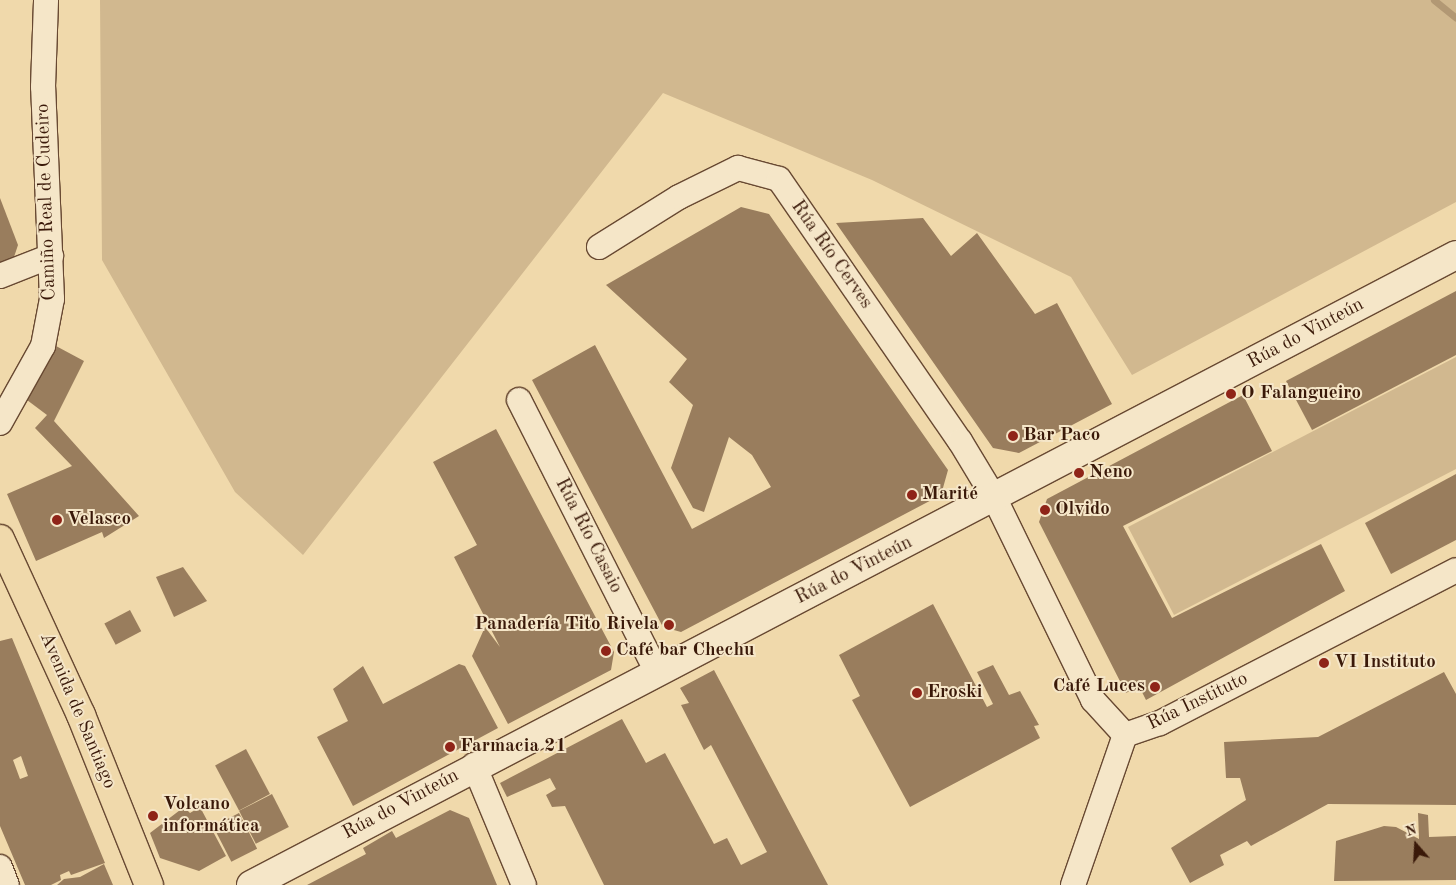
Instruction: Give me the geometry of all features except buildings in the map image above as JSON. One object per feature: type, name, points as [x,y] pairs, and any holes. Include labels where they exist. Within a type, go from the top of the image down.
[{"type":"highway","name":"Avenida de Santiago","points":[[1,542],[81,715],[149,885]]},
{"type":"street","name":"Camiño Real de Cudeiro","points":[[0,423],[42,346],[52,299],[43,87],[46,0]]},
{"type":"street","name":"Rúa Río Cerves","points":[[599,247],[679,197],[738,168],[779,179],[960,440],[995,499]]},
{"type":"street","name":"Rúa do Vinteún","points":[[251,885],[474,765],[995,499],[1456,255]]},
{"type":"street","points":[[0,276],[51,256]]},
{"type":"street","name":"Rúa Río Casaio","points":[[519,400],[657,672]]},
{"type":"street","name":"Rúa Instituto","points":[[995,499],[1093,700],[1125,734],[1160,723],[1456,570]]},
{"type":"street","points":[[1073,885],[1125,734]]},
{"type":"street","points":[[474,765],[524,885]]},
{"type":"street","points":[[0,867],[7,885]]},
{"type":"shaded area","points":[[100,0],[1456,0],[1456,202],[1132,375],[1071,277],[872,180],[663,93],[303,555],[235,492],[102,260]]},
{"type":"shaded area","points":[[1456,357],[1456,469],[1174,615],[1128,527]]},
{"type":"waterway","points":[[1434,0],[1456,18]]},
{"type":"place","name":"O Falangueiro","points":[[1231,394]]},
{"type":"place","name":"Bar Paco","points":[[1013,436]]},
{"type":"place","name":"Neno","points":[[1079,473]]},
{"type":"place","name":"Marité","points":[[912,495]]},
{"type":"place","name":"Olvido","points":[[1045,510]]},
{"type":"place","name":"Velasco","points":[[57,520]]},
{"type":"place","name":"Panadería Tito Rivela","points":[[669,625]]},
{"type":"place","name":"Café bar Chechu","points":[[606,651]]},
{"type":"place","name":"VI Instituto","points":[[1324,663]]},
{"type":"place","name":"Café Luces","points":[[1155,687]]},
{"type":"place","name":"Eroski","points":[[917,693]]},
{"type":"place","name":"Farmacia 21","points":[[450,747]]},
{"type":"place","name":"Volcano informática","points":[[153,816]]}]
